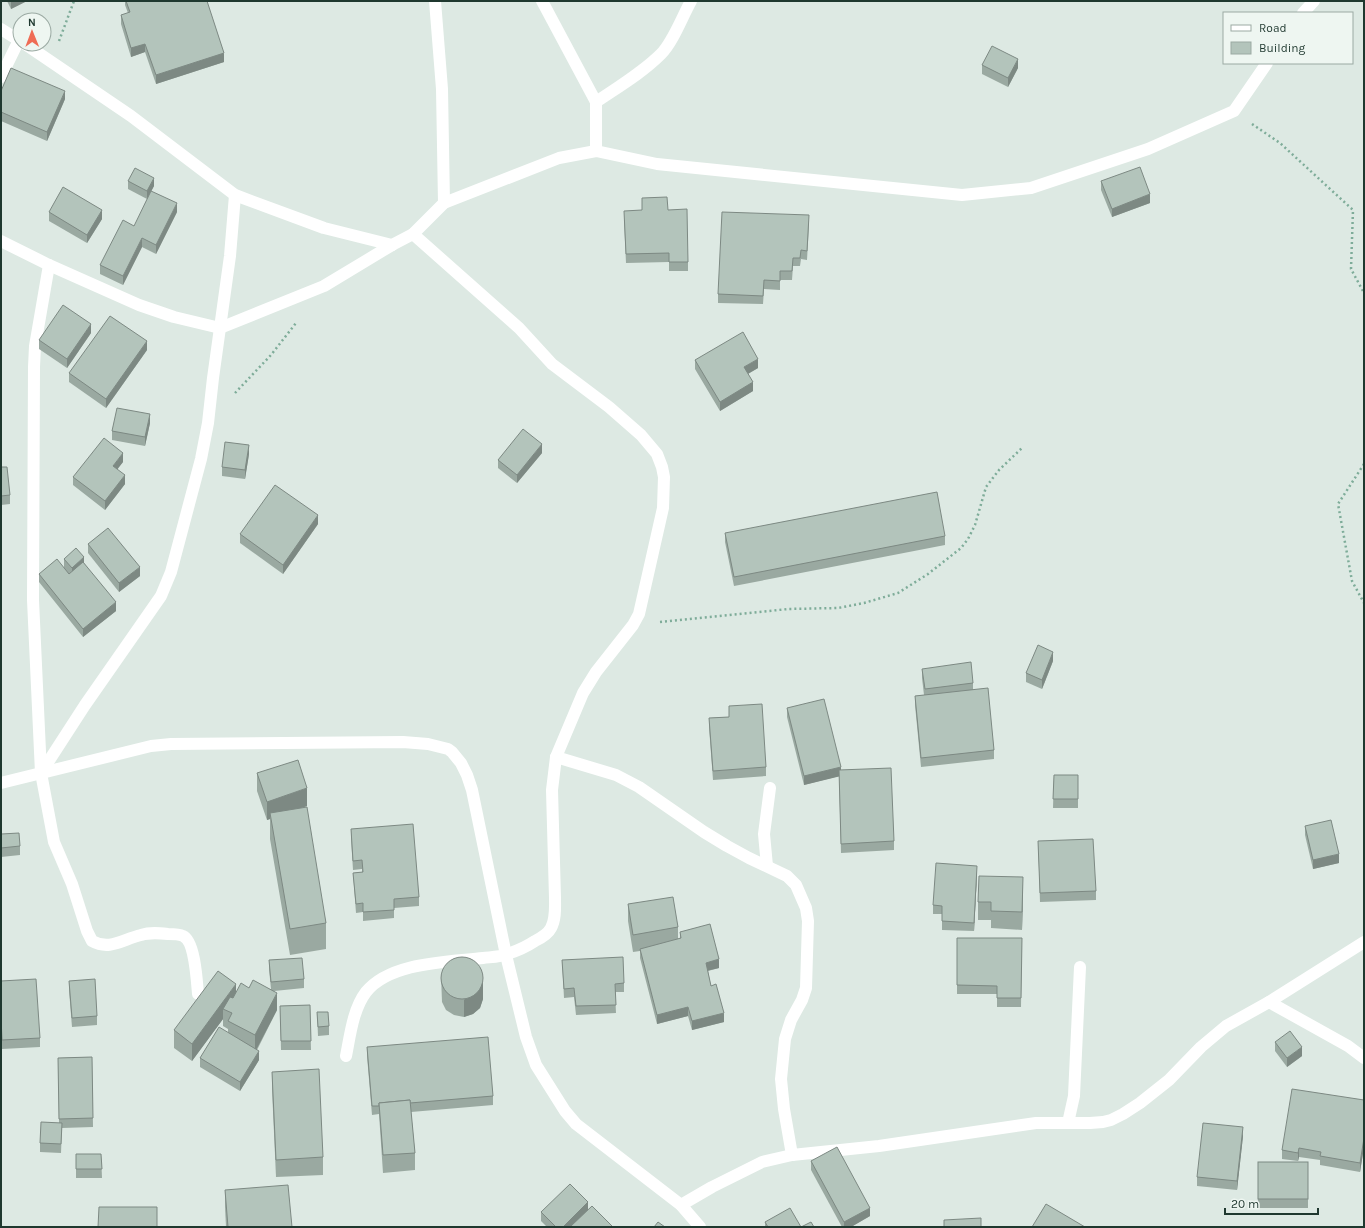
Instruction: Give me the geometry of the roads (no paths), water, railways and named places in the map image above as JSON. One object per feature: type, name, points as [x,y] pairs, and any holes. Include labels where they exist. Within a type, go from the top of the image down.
[{"type":"street","points":[[435,1],[442,89],[444,203]]},
{"type":"street","points":[[542,1],[596,102],[596,151]]},
{"type":"street","points":[[596,102],[662,54],[675,33],[691,1]]},
{"type":"street","points":[[1304,12],[1314,1]]},
{"type":"street","points":[[1,29],[12,36]]},
{"type":"street","points":[[1,77],[15,52]]},
{"type":"street","points":[[36,52],[131,116],[235,195],[324,228],[392,245]]},
{"type":"street","points":[[1,241],[48,265],[146,307],[174,317],[220,328],[324,286],[413,234],[444,203],[559,158],[596,151],[657,164],[962,195],[1031,188],[1148,149],[1234,111],[1267,64]]},
{"type":"street","points":[[41,774],[84,705],[162,596],[171,572],[201,459],[208,423],[230,256],[235,195]]},
{"type":"street","points":[[346,1056],[354,1019],[366,992],[391,973],[411,967],[506,955],[528,946],[548,933],[553,923],[555,898],[552,790],[556,757],[582,693],[596,672],[633,625],[639,614],[643,603],[663,508],[664,477],[662,466],[657,454],[641,435],[610,407],[552,364],[519,328],[413,234]]},
{"type":"street","points":[[48,265],[34,367],[33,600],[41,774],[54,842],[72,884],[87,931],[92,941],[107,946],[122,943],[146,934],[162,933],[183,936],[187,939],[191,948],[198,994]]},
{"type":"street","points":[[1,784],[151,746],[171,744],[403,742],[428,744],[448,749],[461,763],[472,790],[506,955],[526,1037],[536,1064],[565,1111],[576,1124],[681,1205],[700,1227]]},
{"type":"street","points":[[556,757],[616,775],[639,787],[710,836],[749,858],[777,870],[791,879],[800,893],[807,913],[806,988],[802,1000],[791,1020],[785,1039],[782,1079],[784,1109],[792,1155]]},
{"type":"street","points":[[767,866],[764,834],[770,788]]},
{"type":"street","points":[[681,1205],[712,1187],[762,1162],[792,1155],[880,1146],[1036,1123],[1103,1122],[1123,1114],[1140,1103],[1169,1080],[1201,1047],[1226,1026],[1269,1002],[1364,942]]},
{"type":"street","points":[[1068,1123],[1074,1096],[1080,967]]},
{"type":"street","points":[[1269,1002],[1348,1046],[1364,1058]]}]
